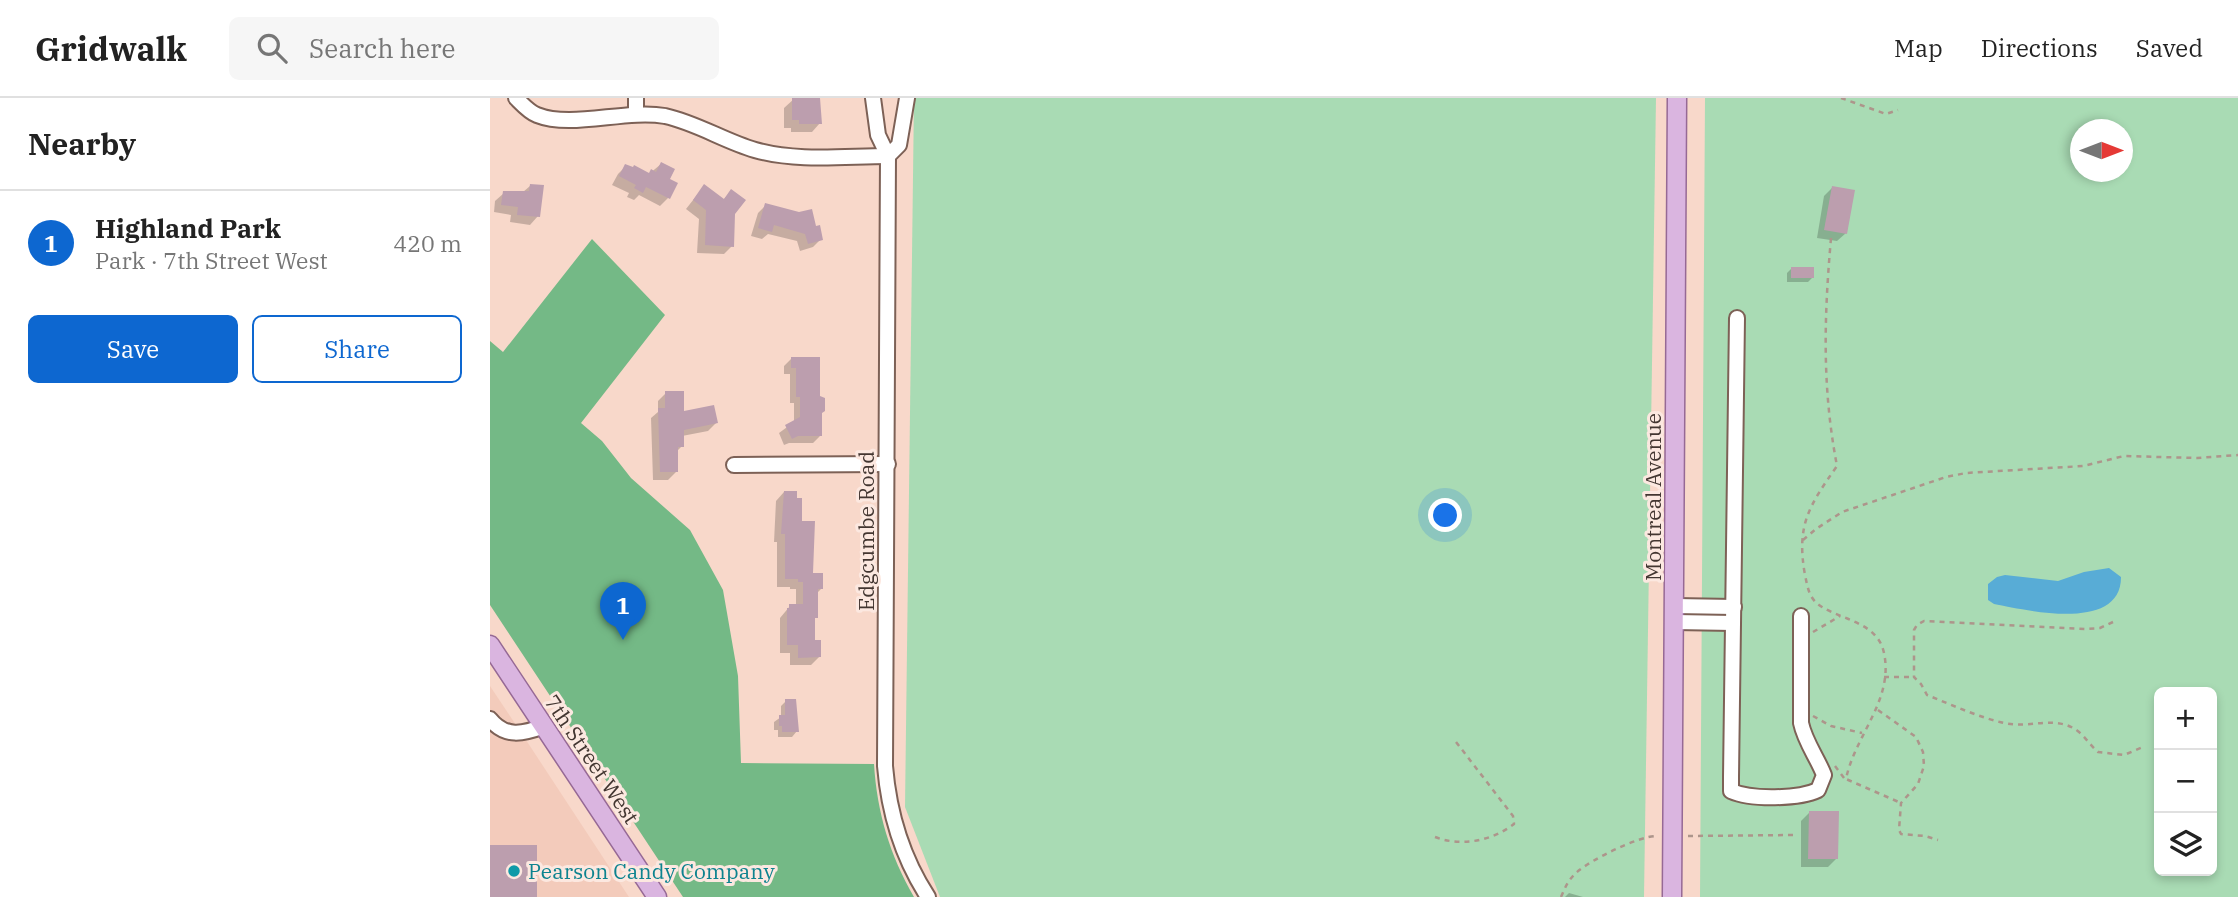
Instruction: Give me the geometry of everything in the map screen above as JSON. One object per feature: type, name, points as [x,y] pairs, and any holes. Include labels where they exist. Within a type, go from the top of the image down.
[{"type":"main road","name":"Montreal Avenue","points":[[1672,897],[1677,98]]},
{"type":"main road","name":"7th Street West","points":[[490,645],[657,897]]},
{"type":"street","points":[[516,98],[535,114],[558,120],[636,114],[665,117],[697,126],[751,149],[770,154],[888,156]]},
{"type":"street","points":[[636,98],[636,114]]},
{"type":"street","name":"Edgcumbe Road","points":[[873,98],[878,135],[888,156],[885,766],[887,789],[898,837],[908,862],[928,897]]},
{"type":"street","name":"Edgcumbe Road","points":[[888,156],[899,145],[907,98]]},
{"type":"street","points":[[1737,318],[1731,791],[1742,796],[1806,796],[1818,790],[1824,775],[1818,758],[1804,736],[1801,723],[1808,616]]},
{"type":"street","points":[[734,465],[888,464]]},
{"type":"street","points":[[1675,614],[1734,607]]},
{"type":"street","points":[[1675,614],[1733,623]]},
{"type":"street","points":[[490,719],[504,731],[515,733],[524,733],[544,726]]},
{"type":"path","points":[[1841,98],[1886,114],[1898,110]]},
{"type":"path","points":[[1831,238],[1824,350],[1826,394],[1837,467],[1808,512],[1802,529],[1805,576],[1812,599],[1840,616],[1863,625],[1876,636],[1884,652],[1883,693],[1850,759],[1846,779]]},
{"type":"path","points":[[1802,541],[1842,512],[1946,477],[1966,473],[2083,466],[2124,456],[2238,456]]},
{"type":"path","points":[[1812,599],[1808,616],[1811,633],[1840,616]]},
{"type":"path","points":[[1914,677],[1914,630],[1924,621],[2086,629],[2100,628],[2113,621]]},
{"type":"path","points":[[1884,677],[1914,677],[1922,684],[1927,695],[1992,719],[2019,726],[2059,723],[2069,726],[2080,733],[2098,752],[2124,755],[2143,747]]},
{"type":"path","points":[[1877,709],[1916,737],[1923,752],[1924,766],[1918,784],[1900,803],[1899,830],[1901,834],[1938,840]]},
{"type":"path","points":[[1811,722],[1811,715],[1831,726],[1862,733]]},
{"type":"path","points":[[1435,837],[1457,842],[1477,841],[1514,824],[1513,816],[1453,738]]},
{"type":"path","points":[[1831,761],[1846,779],[1900,803]]},
{"type":"shaded area","points":[[490,686],[526,740],[629,897],[490,897]]},
{"type":"green space","points":[[914,98],[1656,98],[1644,897],[940,897],[905,807]]},
{"type":"green space","points":[[1705,98],[2238,98],[2238,897],[1700,897]]},
{"type":"green space","points":[[592,239],[665,315],[581,423],[602,441],[631,478],[690,530],[723,590],[738,676],[741,763],[874,764],[878,800],[886,833],[914,897],[683,897],[490,605],[490,341],[503,352]]},
{"type":"water","points":[[2109,568],[2121,577],[2117,594],[2106,606],[2089,612],[2048,613],[1994,604],[1988,600],[1988,584],[1997,577],[2005,575],[2058,581],[2084,572]]},
{"type":"building","points":[[792,98],[820,98],[822,124],[799,124],[799,120],[792,120]]},
{"type":"building","points":[[661,162],[675,169],[670,179],[678,183],[670,199],[646,187],[643,193],[634,188],[636,185],[619,176],[625,164],[634,165],[649,173],[651,169],[656,172]]},
{"type":"building","points":[[530,184],[544,185],[540,217],[517,215],[518,207],[501,205],[503,191],[529,191]]},
{"type":"building","points":[[704,184],[724,199],[731,189],[746,200],[735,214],[734,247],[705,245],[706,210],[693,200]]},
{"type":"building","points":[[1832,186],[1855,190],[1847,234],[1824,230]]},
{"type":"building","points":[[765,203],[799,212],[812,209],[816,226],[820,225],[823,240],[808,244],[805,234],[774,225],[772,232],[758,228]]},
{"type":"building","points":[[1791,267],[1814,267],[1814,278],[1791,278]]},
{"type":"building","points":[[791,357],[820,357],[820,396],[825,398],[822,436],[798,436],[792,439],[785,425],[800,417],[800,397],[796,397],[796,368],[791,368]]},
{"type":"building","points":[[665,391],[684,391],[684,411],[714,405],[718,423],[684,430],[684,447],[678,447],[678,472],[660,472],[658,408],[665,408]]},
{"type":"building","points":[[784,491],[797,491],[797,498],[802,498],[802,521],[815,521],[813,573],[823,573],[823,589],[818,589],[818,618],[815,618],[815,640],[821,640],[821,657],[798,658],[798,645],[787,645],[787,608],[789,604],[803,604],[803,582],[798,582],[798,579],[785,579],[785,534],[781,534]]},
{"type":"building","points":[[785,699],[796,699],[799,732],[782,732],[782,726],[779,726],[779,715],[785,715]]},
{"type":"building","points":[[1809,811],[1839,811],[1838,859],[1808,859]]},
{"type":"building","name":"Pearson Candy Company","points":[[490,845],[537,845],[537,897],[490,897]]},
{"type":"place","name":"Highland Park","points":[[623,640]]},
{"type":"place","name":"Pearson Candy Company","points":[[514,871]]}]
